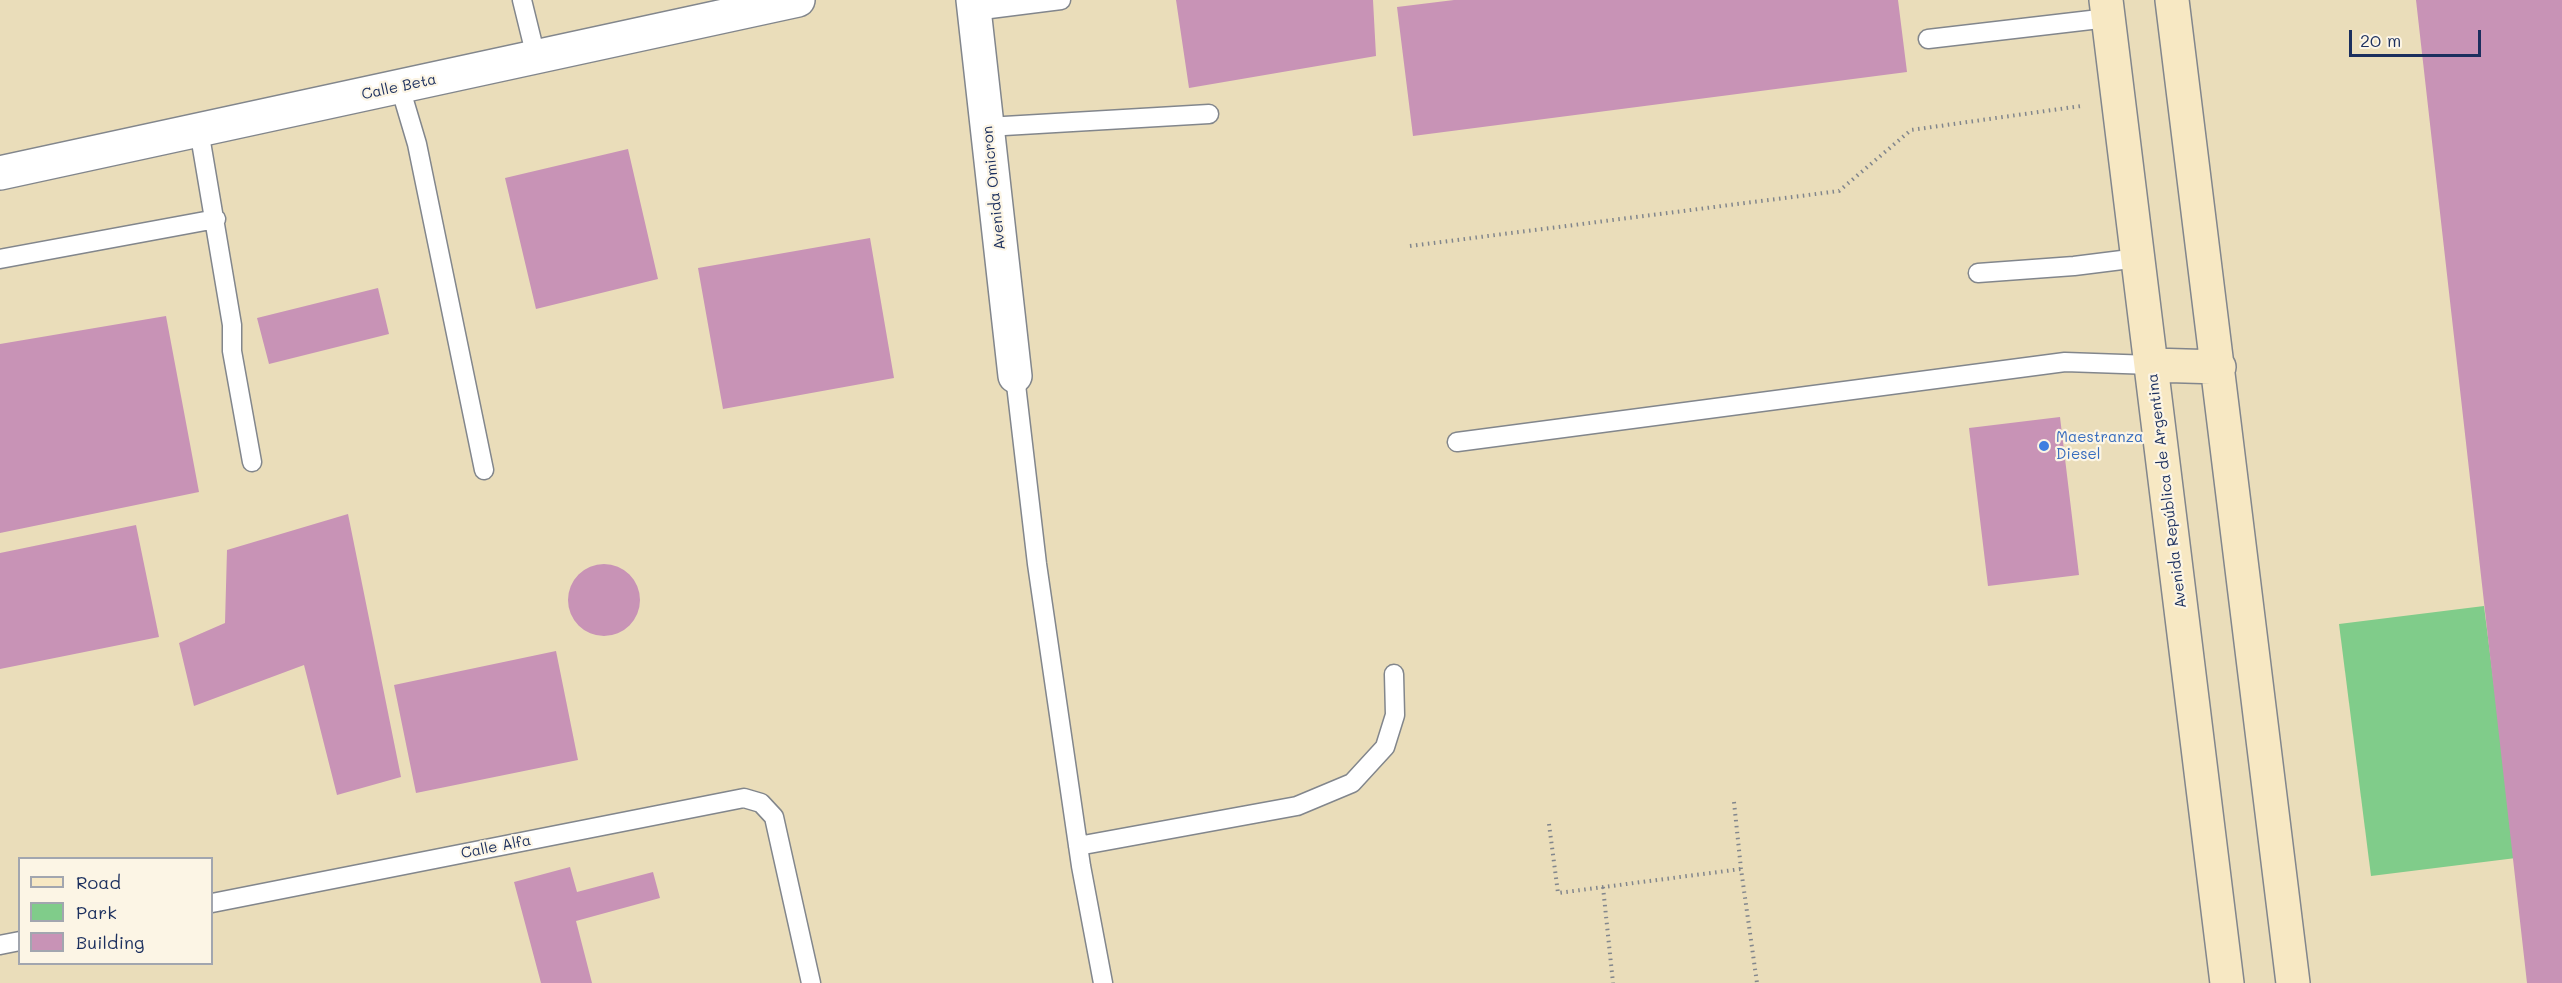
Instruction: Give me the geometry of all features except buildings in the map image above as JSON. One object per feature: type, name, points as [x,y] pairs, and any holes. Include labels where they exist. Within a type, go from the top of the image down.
[{"type":"main road","points":[[2172,0],[2219,367],[2293,983]]},
{"type":"main road","name":"Avenida República de Argentina","points":[[2107,9],[2227,983]]},
{"type":"main road","points":[[2152,365],[2219,367]]},
{"type":"street","name":"Calle Beta","points":[[0,173],[798,0]]},
{"type":"street","name":"Avenida Omicron","points":[[974,5],[1015,376]]},
{"type":"lane","points":[[522,0],[536,57]]},
{"type":"lane","points":[[974,5],[1060,0]]},
{"type":"lane","points":[[1928,39],[2107,9]]},
{"type":"lane","points":[[400,87],[417,144],[484,470]]},
{"type":"lane","points":[[987,127],[1209,114]]},
{"type":"lane","points":[[199,130],[216,219],[232,325],[232,351],[252,462]]},
{"type":"lane","points":[[0,259],[216,219]]},
{"type":"lane","points":[[1978,273],[2074,266],[2138,258]]},
{"type":"lane","points":[[1457,442],[2065,362],[2152,365]]},
{"type":"lane","points":[[1015,376],[1037,564],[1078,846],[1103,983]]},
{"type":"lane","points":[[1078,846],[1297,806],[1352,783],[1384,747],[1395,715],[1394,674]]},
{"type":"lane","name":"Calle Alfa","points":[[213,903],[744,798],[761,803],[774,817],[811,983]]},
{"type":"lane","points":[[0,945],[18,941]]},
{"type":"path","points":[[1410,246],[1839,191],[1911,130],[2055,110]]},
{"type":"path","points":[[1734,802],[1757,983]]},
{"type":"path","points":[[1549,824],[1558,892],[1741,869]]},
{"type":"path","points":[[1603,887],[1613,983]]},
{"type":"green space","points":[[2484,606],[2516,858],[2371,876],[2339,624]]},
{"type":"place","name":"Maestranza Diesel","points":[[2044,446]]}]
